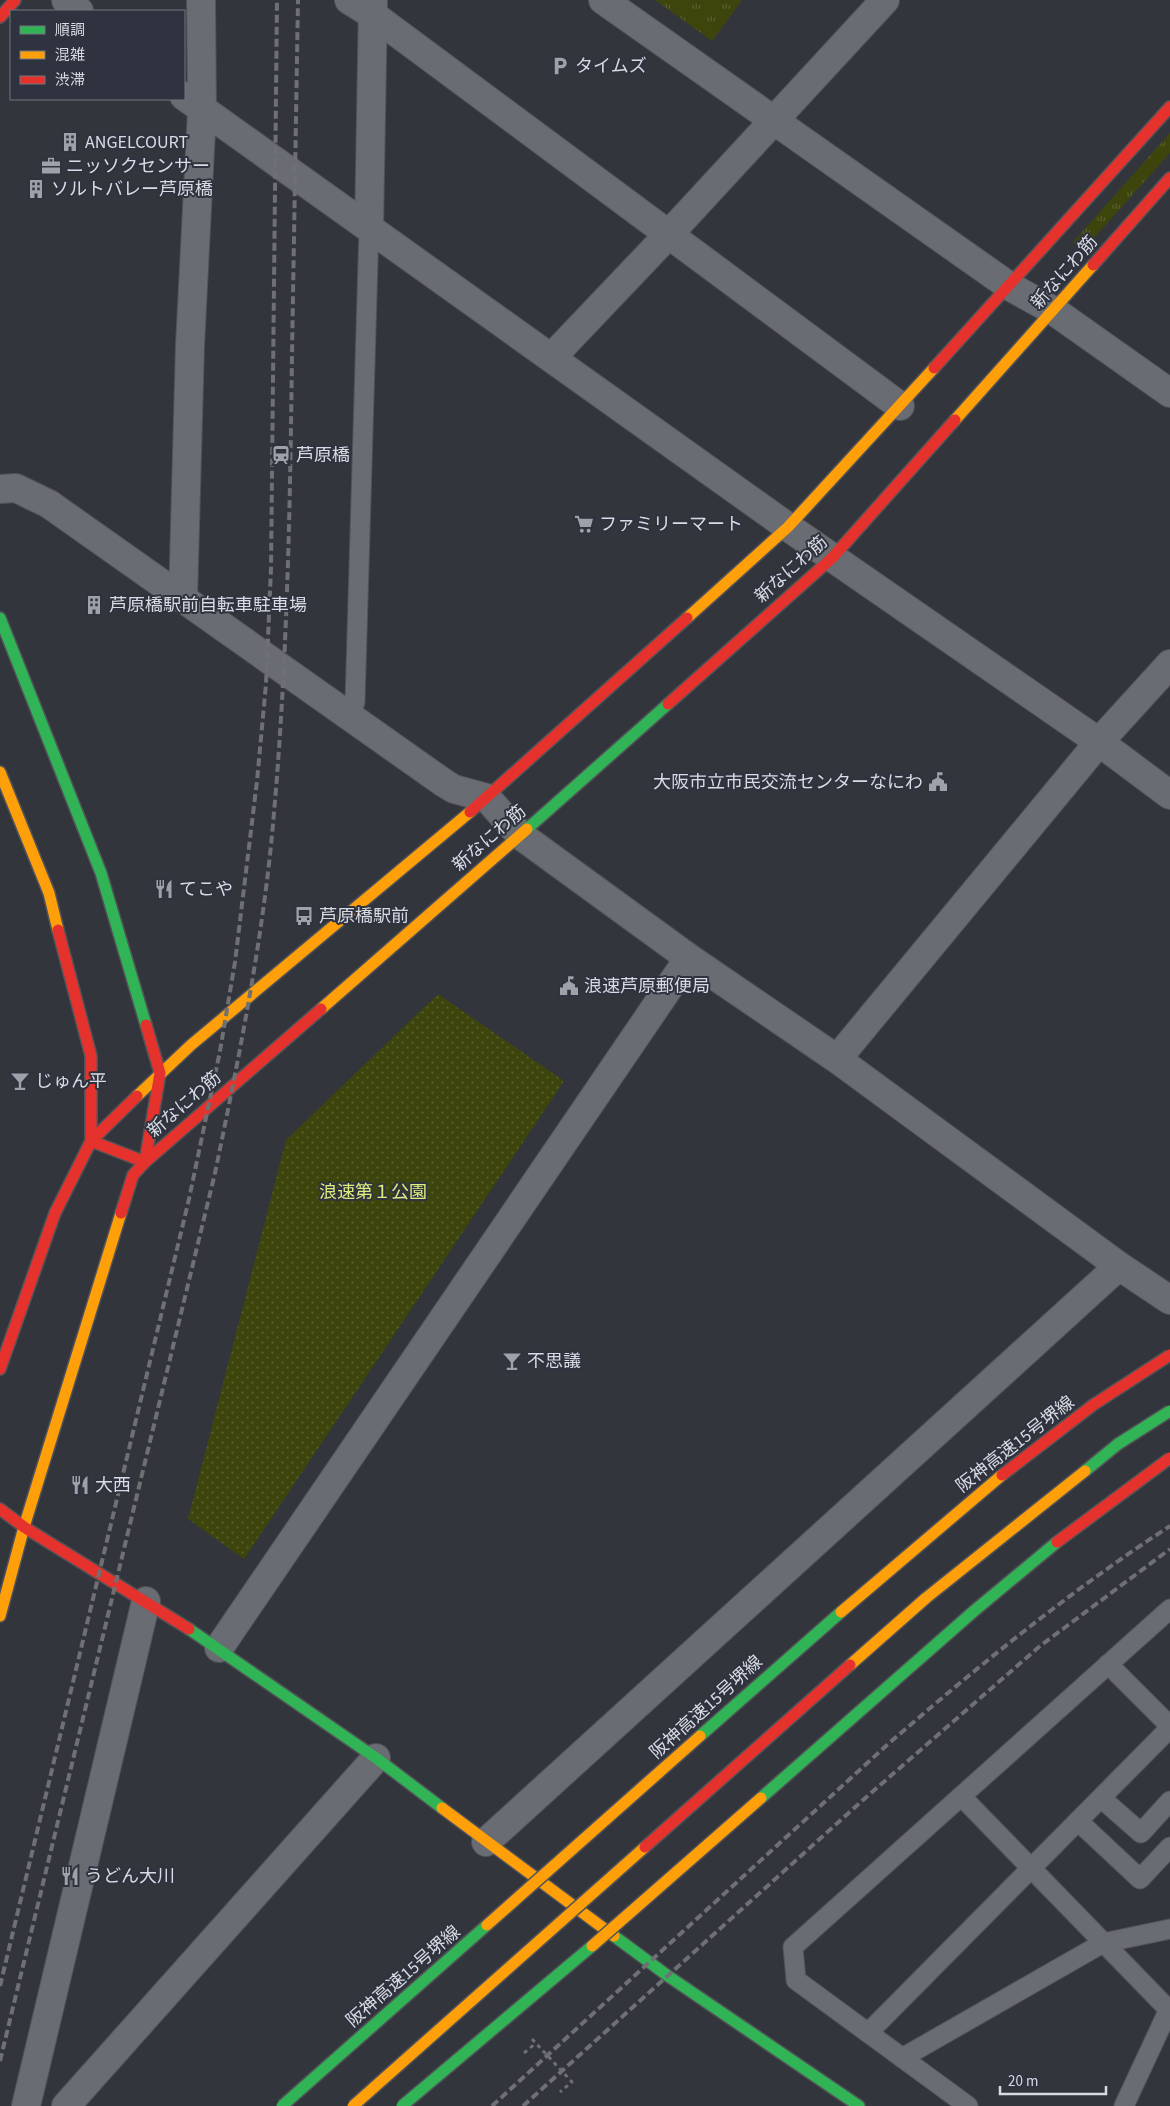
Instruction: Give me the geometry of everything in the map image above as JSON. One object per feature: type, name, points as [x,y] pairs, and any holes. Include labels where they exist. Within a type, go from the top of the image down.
[{"type":"main road","points":[[0,17],[15,0]]},
{"type":"main road","name":"新なにわ筋","points":[[0,1369],[55,1214],[91,1140],[160,1073],[487,798],[788,527],[1170,107]]},
{"type":"main road","name":"新なにわ筋","points":[[0,1616],[24,1527],[133,1175],[145,1162],[520,835],[832,558],[1054,311],[1170,178]]},
{"type":"main road","points":[[0,618],[101,873],[160,1073],[145,1162],[91,1140],[91,1056],[50,893],[7,809],[0,772]]},
{"type":"main road","name":"阪神高速15号堺線","points":[[282,2106],[894,1564],[990,1484],[1093,1405],[1170,1355]]},
{"type":"main road","points":[[353,2106],[926,1598],[1118,1444],[1170,1411]]},
{"type":"main road","points":[[402,2106],[557,1978],[974,1611],[1078,1526],[1170,1458]]},
{"type":"main road","points":[[0,1509],[24,1527],[219,1648],[376,1758],[486,1842],[668,1976],[859,2106]]},
{"type":"main road","points":[[826,2101],[836,2091]]},
{"type":"street","points":[[66,0],[78,10]]},
{"type":"street","points":[[182,599],[190,345],[193,103],[201,0]]},
{"type":"street","points":[[349,0],[373,8],[900,406]]},
{"type":"street","points":[[603,0],[1009,286],[1054,311],[1170,393]]},
{"type":"street","points":[[551,358],[670,234],[885,0]]},
{"type":"street","points":[[369,228],[373,8]]},
{"type":"street","points":[[193,103],[788,527],[1099,742],[1170,794]]},
{"type":"street","points":[[0,489],[16,488],[48,504],[350,718],[454,789],[487,798],[520,835],[689,958],[837,1059],[1119,1266],[1170,1300]]},
{"type":"street","points":[[837,1059],[1099,742],[1170,664]]},
{"type":"street","points":[[219,1648],[689,958]]},
{"type":"street","points":[[486,1842],[1119,1266]]},
{"type":"street","points":[[26,2106],[146,1601]]},
{"type":"street","points":[[66,2106],[376,1758]]},
{"type":"lane","points":[[350,718],[354,702],[369,228]]},
{"type":"lane","points":[[968,2106],[796,1980],[793,1947],[1170,1609]]},
{"type":"lane","points":[[868,2033],[1170,1727],[1108,1664]]},
{"type":"lane","points":[[961,1796],[1103,1943],[1169,2008],[1124,2106]]},
{"type":"lane","points":[[1101,1798],[1141,1833],[1170,1801]]},
{"type":"lane","points":[[1078,1821],[1140,1879],[1170,1847]]},
{"type":"lane","points":[[902,2058],[1103,1943],[1170,1928]]},
{"type":"path","points":[[531,2035],[530,2037],[572,2082],[560,2092]]},
{"type":"path","points":[[524,2053],[536,2043]]},
{"type":"green space","points":[[655,0],[742,0],[712,41]]},
{"type":"green space","points":[[1170,133],[1170,153],[1083,250],[1073,242]]},
{"type":"green space","name":"浪速第１公園","points":[[438,994],[564,1081],[244,1559],[188,1519],[286,1140]]},
{"type":"railway","points":[[0,1986],[189,1199],[220,1051],[235,962],[257,781],[266,684],[271,569],[277,0]]},
{"type":"railway","points":[[0,2061],[215,1173],[240,1047],[262,920],[277,775],[287,595],[298,0]]},
{"type":"railway","points":[[492,2106],[887,1745],[1060,1603],[1170,1526]]},
{"type":"railway","points":[[523,2106],[863,1800],[1040,1646],[1170,1549]]},
{"type":"traffic: fast","points":[[0,618],[101,873],[146,1025]]},
{"type":"traffic: fast","points":[[527,829],[668,704]]},
{"type":"traffic: fast","points":[[1085,1471],[1118,1444],[1170,1411]]},
{"type":"traffic: fast","points":[[761,1798],[974,1611],[1057,1542]]},
{"type":"traffic: fast","points":[[700,1736],[841,1612]]},
{"type":"traffic: fast","points":[[189,1629],[376,1758],[442,1808]]},
{"type":"traffic: fast","points":[[282,2106],[487,1925]]},
{"type":"traffic: fast","points":[[614,1936],[668,1976],[859,2106]]},
{"type":"traffic: fast","points":[[402,2106],[592,1946]]},
{"type":"traffic: slow","points":[[955,420],[1093,265]]},
{"type":"traffic: slow","points":[[687,618],[788,527],[934,368]]},
{"type":"traffic: slow","points":[[0,772],[49,893],[58,930]]},
{"type":"traffic: slow","points":[[137,1096],[191,1045],[470,812]]},
{"type":"traffic: slow","points":[[321,1009],[527,829]]},
{"type":"traffic: slow","points":[[0,1616],[24,1527],[121,1213]]},
{"type":"traffic: slow","points":[[850,1665],[926,1598],[1085,1471]]},
{"type":"traffic: slow","points":[[841,1612],[1002,1475]]},
{"type":"traffic: slow","points":[[487,1925],[700,1736]]},
{"type":"traffic: slow","points":[[592,1946],[761,1798]]},
{"type":"traffic: slow","points":[[442,1808],[614,1936]]},
{"type":"traffic: slow","points":[[353,2106],[645,1847]]},
{"type":"traffic: jam","points":[[0,17],[15,0]]},
{"type":"traffic: jam","points":[[934,368],[1170,107]]},
{"type":"traffic: jam","points":[[1093,265],[1170,178]]},
{"type":"traffic: jam","points":[[668,704],[832,558],[955,420]]},
{"type":"traffic: jam","points":[[470,812],[687,618]]},
{"type":"traffic: jam","points":[[58,930],[91,1056],[91,1141],[145,1162],[160,1073],[146,1025]]},
{"type":"traffic: jam","points":[[121,1213],[133,1175],[145,1162],[321,1009]]},
{"type":"traffic: jam","points":[[0,1369],[55,1213],[91,1141],[137,1096]]},
{"type":"traffic: jam","points":[[1002,1475],[1093,1405],[1170,1355]]},
{"type":"traffic: jam","points":[[1057,1542],[1170,1458]]},
{"type":"traffic: jam","points":[[0,1509],[24,1527],[189,1629]]},
{"type":"traffic: jam","points":[[645,1847],[850,1665]]},
{"type":"place","name":"タイムズ","points":[[560,66]]},
{"type":"place","name":"ANGELCOURT","points":[[70,142]]},
{"type":"place","name":"ニッソクセンサー","points":[[51,166]]},
{"type":"place","name":"ソルトバレー芦原橋","points":[[36,189]]},
{"type":"place","name":"芦原橋","points":[[281,455]]},
{"type":"place","name":"ファミリーマート","points":[[584,524]]},
{"type":"place","name":"芦原橋駅前自転車駐車場","points":[[94,605]]},
{"type":"place","name":"大阪市立市民交流センターなにわ","points":[[938,782]]},
{"type":"place","name":"てこや","points":[[164,889]]},
{"type":"place","name":"芦原橋駅前","points":[[304,916]]},
{"type":"place","name":"浪速芦原郵便局","points":[[569,986]]},
{"type":"place","name":"じゅん平","points":[[20,1081]]},
{"type":"place","name":"不思議","points":[[512,1361]]},
{"type":"place","name":"大西","points":[[80,1485]]},
{"type":"place","name":"うどん大川","points":[[70,1876]]}]
